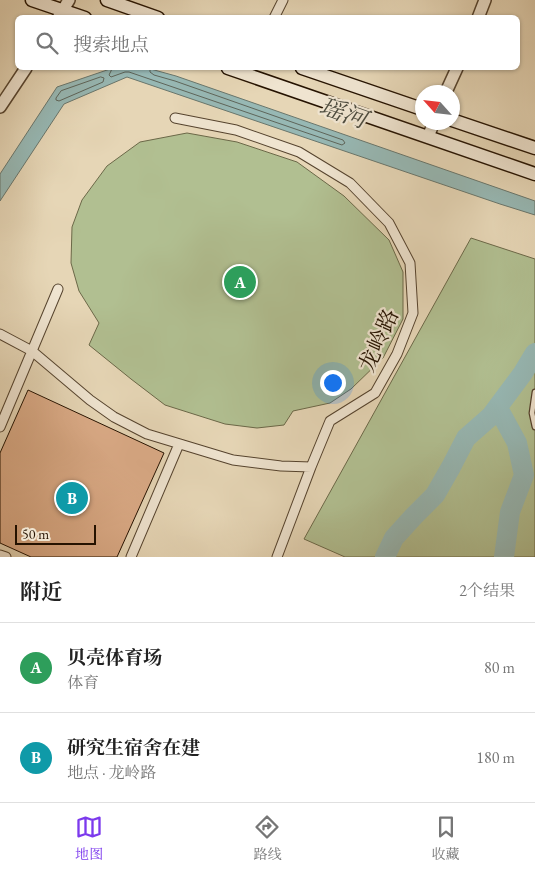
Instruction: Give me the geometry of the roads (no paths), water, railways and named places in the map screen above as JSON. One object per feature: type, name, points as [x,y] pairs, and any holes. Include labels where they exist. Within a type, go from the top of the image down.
[{"type":"main road","points":[[32,0],[78,15]]},
{"type":"main road","points":[[107,0],[150,15]]},
{"type":"main road","points":[[234,70],[535,174]]},
{"type":"main road","points":[[308,70],[415,107]]},
{"type":"main road","points":[[460,123],[535,148]]},
{"type":"street","points":[[276,15],[283,0]]},
{"type":"street","points":[[479,15],[485,0]]},
{"type":"street","points":[[0,107],[25,70]]},
{"type":"street","points":[[449,85],[456,70]]},
{"type":"street","name":"龙岭路","points":[[175,118],[236,130],[299,152],[350,184],[389,223],[410,263],[413,313],[397,354],[375,392],[330,421],[277,557]]},
{"type":"street","points":[[428,137],[431,130]]},
{"type":"street","points":[[0,427],[58,289]]},
{"type":"street","points":[[0,334],[32,351],[90,400],[147,434],[233,460],[281,466],[311,467]]},
{"type":"street","points":[[131,557],[180,444]]},
{"type":"street","points":[[0,554],[5,557]]},
{"type":"lane","points":[[535,392],[532,413],[535,427]]},
{"type":"water","points":[[107,70],[154,70],[535,201],[535,215],[127,77],[64,104],[0,201],[0,174],[57,87]]},
{"type":"waterway","points":[[385,557],[394,538],[435,495],[466,438],[491,416],[523,373],[535,353]]},
{"type":"waterway","points":[[498,408],[517,443],[524,475],[510,512],[504,557]]},
{"type":"place","name":"贝壳体育场","points":[[240,282]]},
{"type":"place","name":"研究生宿舍在建","points":[[72,498]]},
{"type":"water label","name":"瑶河","points":[[343,113]]}]
